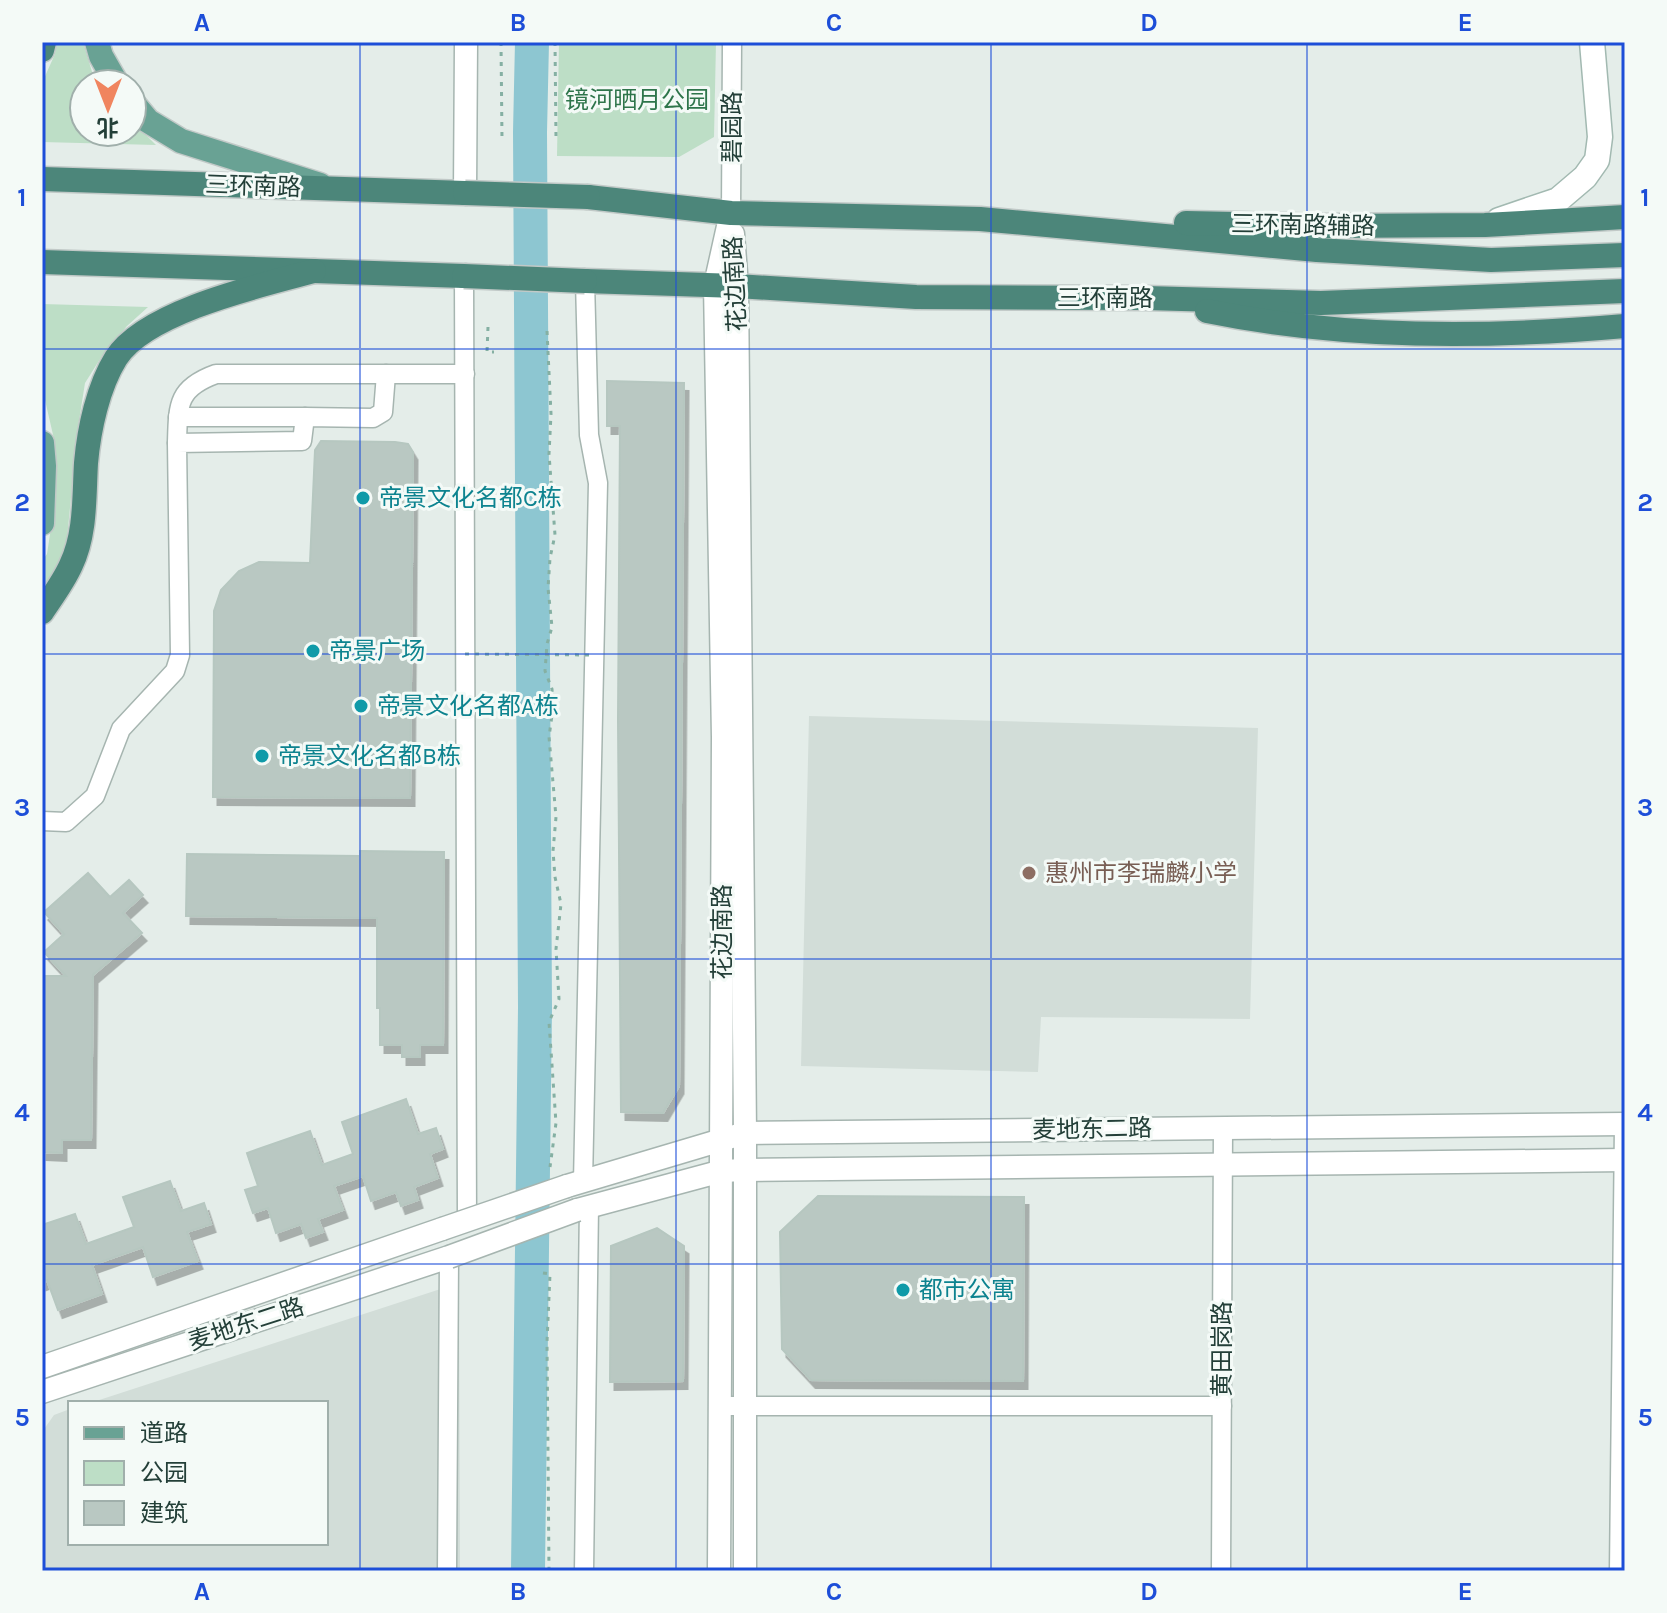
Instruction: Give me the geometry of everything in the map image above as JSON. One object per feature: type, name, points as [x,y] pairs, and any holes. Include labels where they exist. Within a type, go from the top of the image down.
[{"type":"highway","points":[[42,50],[44,42]]},
{"type":"highway","name":"三环南路","points":[[42,179],[588,197],[731,213]]},
{"type":"highway","points":[[731,213],[980,219],[1302,249],[1475,259],[1625,255]]},
{"type":"highway","name":"三环南路辅路","points":[[980,219],[1327,226],[1485,225],[1625,217]]},
{"type":"highway","points":[[42,262],[464,276]]},
{"type":"highway","points":[[42,612],[71,565],[80,537],[88,449],[99,398],[117,357],[134,339],[157,325],[218,298],[314,271]]},
{"type":"highway","name":"三环南路","points":[[464,276],[726,285],[916,297],[1146,298],[1321,303],[1625,291]]},
{"type":"highway","points":[[1146,298],[1260,322],[1359,332],[1487,333],[1625,326]]},
{"type":"main road","points":[[97,42],[108,68]]},
{"type":"main road","points":[[1485,225],[1558,200],[1585,177],[1597,160],[1600,137],[1592,42]]},
{"type":"main road","points":[[148,121],[181,141],[334,189]]},
{"type":"main road","points":[[42,443],[42,523]]},
{"type":"street","points":[[465,193],[466,42]]},
{"type":"street","name":"碧园路","points":[[731,213],[732,42]]},
{"type":"street","name":"花边南路","points":[[719,1571],[726,285],[731,213]]},
{"type":"street","points":[[464,276],[467,1221]]},
{"type":"street","points":[[575,1184],[595,655],[598,483],[589,435],[585,281]]},
{"type":"street","name":"花边南路","points":[[726,285],[745,1133],[745,1571]]},
{"type":"street","points":[[42,821],[66,822],[95,796],[121,729],[175,671],[180,655],[178,417],[185,394],[197,381],[216,374],[465,374]]},
{"type":"street","points":[[178,417],[373,418],[383,412],[386,374]]},
{"type":"street","points":[[177,443],[302,441],[305,417]]},
{"type":"street","points":[[1621,1562],[1624,1124]]},
{"type":"street","name":"麦地东二路","points":[[42,1367],[575,1184],[745,1133],[1624,1124]]},
{"type":"street","name":"黄田岗路","points":[[1221,1571],[1223,1128]]},
{"type":"street","name":"麦地东二路","points":[[42,1392],[449,1257],[583,1208],[722,1171],[1624,1160]]},
{"type":"street","points":[[583,1208],[584,1571]]},
{"type":"street","points":[[447,1571],[449,1257]]},
{"type":"street","points":[[720,1406],[1222,1406]]},
{"type":"path","points":[[501,42],[502,139]]},
{"type":"path","points":[[555,42],[556,138]]},
{"type":"path","points":[[488,327],[487,352],[494,352]]},
{"type":"path","points":[[547,331],[551,414],[549,454],[555,535],[548,588],[552,627],[545,671],[552,689],[549,737],[556,817],[553,851],[561,904],[556,949],[559,999],[549,1022],[556,1123],[550,1167]]},
{"type":"path","points":[[465,654],[595,655]]},
{"type":"path","points":[[543,1273],[550,1274],[547,1342],[549,1571]]},
{"type":"shaded area","name":"惠州市李瑞麟小学","points":[[809,716],[1258,728],[1250,1019],[1041,1017],[1038,1072],[801,1066]]},
{"type":"shaded area","points":[[459,1283],[460,1571],[42,1571],[42,1432],[54,1415],[68,1410],[68,1545],[328,1545],[328,1401],[96,1401]]},
{"type":"green space","points":[[56,42],[83,42],[91,68],[68,68],[68,143],[42,142],[42,83],[55,54]]},
{"type":"green space","name":"镜河晒月公园","points":[[559,42],[716,42],[714,137],[679,157],[557,156]]},
{"type":"green space","points":[[42,304],[148,307],[102,356],[85,383],[66,548],[57,571],[42,595],[42,561],[47,554],[55,502],[54,439],[42,387]]},
{"type":"building","points":[[607,381],[684,383],[679,1086],[663,1113],[621,1112],[618,719],[620,426],[607,426]]},
{"type":"building","name":"帝景广场","points":[[321,441],[395,442],[408,444],[413,452],[410,798],[213,797],[214,611],[221,590],[239,571],[259,562],[310,563],[315,450]]},
{"type":"building","points":[[360,851],[444,852],[443,1045],[420,1045],[420,1057],[402,1057],[402,1045],[380,1045],[377,918],[186,916],[187,854],[360,856]]},
{"type":"building","points":[[88,873],[110,897],[129,880],[143,895],[123,913],[142,933],[93,975],[91,1140],[62,1140],[62,1153],[42,1152],[44,976],[66,976],[44,952],[64,934],[44,912]]},
{"type":"building","points":[[406,1099],[418,1134],[436,1128],[443,1149],[430,1154],[438,1178],[414,1187],[418,1200],[401,1206],[396,1192],[371,1201],[363,1176],[334,1186],[343,1210],[318,1219],[323,1232],[306,1238],[301,1224],[276,1233],[268,1208],[253,1213],[245,1190],[258,1186],[247,1153],[310,1131],[322,1165],[353,1154],[342,1122]]},
{"type":"building","points":[[170,1181],[181,1211],[204,1203],[211,1224],[187,1232],[198,1261],[153,1277],[143,1247],[92,1265],[102,1294],[58,1310],[47,1280],[42,1282],[42,1225],[75,1214],[86,1244],[134,1227],[123,1197]]},
{"type":"building","name":"都市公寓","points":[[818,1196],[1024,1197],[1023,1381],[811,1380],[782,1349],[780,1232]]},
{"type":"building","points":[[657,1228],[684,1246],[683,1381],[610,1382],[611,1246]]},
{"type":"waterway","points":[[528,1571],[535,1008],[532,42]]},
{"type":"place","name":"帝景文化名都C栋","points":[[363,498]]},
{"type":"place","name":"帝景广场","points":[[313,651]]},
{"type":"place","name":"帝景文化名都A栋","points":[[361,706]]},
{"type":"place","name":"帝景文化名都B栋","points":[[262,756]]},
{"type":"place","name":"惠州市李瑞麟小学","points":[[1029,873]]},
{"type":"place","name":"都市公寓","points":[[903,1290]]}]
